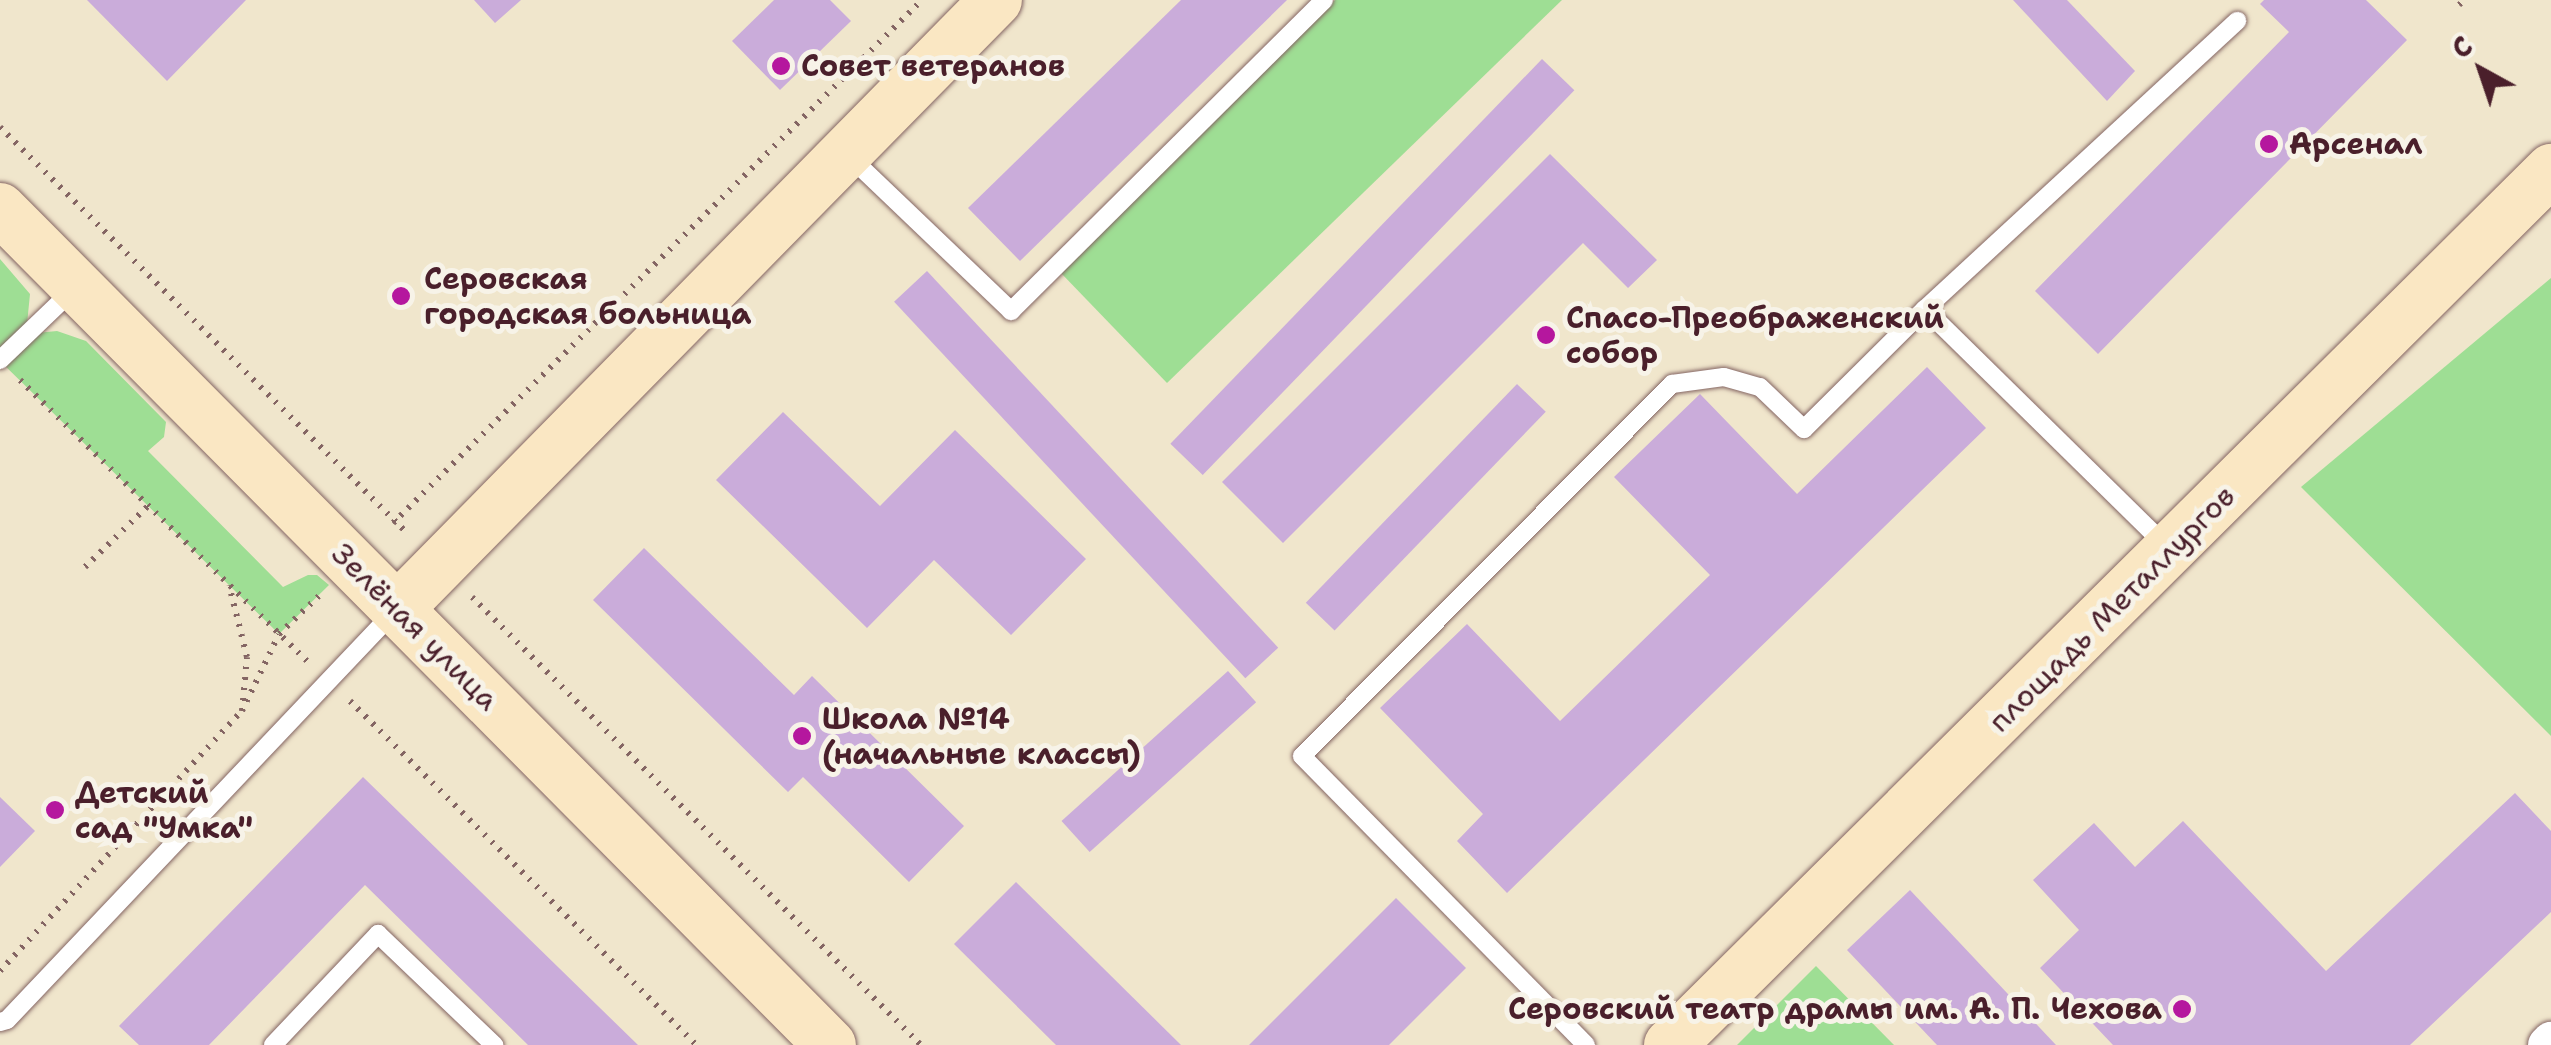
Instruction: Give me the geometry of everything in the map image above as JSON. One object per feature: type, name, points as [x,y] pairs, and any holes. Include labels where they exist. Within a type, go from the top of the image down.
[{"type":"street","points":[[397,609],[996,0]]},
{"type":"street","name":"площадь Металлургов","points":[[1670,1045],[2551,170]]},
{"type":"street","name":"Зелёная улица","points":[[0,210],[830,1045]]},
{"type":"lane","points":[[846,153],[1011,311],[1324,0]]},
{"type":"lane","points":[[1586,1045],[1302,756],[1672,384],[1724,376],[1760,387],[1804,429],[1925,308],[2237,21]]},
{"type":"lane","points":[[0,360],[76,286]]},
{"type":"lane","points":[[1925,308],[2171,551]]},
{"type":"lane","points":[[0,1043],[4,1021],[397,609]]},
{"type":"lane","points":[[273,1045],[378,934],[494,1045]]},
{"type":"path","points":[[0,971],[242,711],[280,634],[922,0]]},
{"type":"path","points":[[85,567],[149,505]]},
{"type":"path","points":[[230,585],[247,657],[242,711]]},
{"type":"green space","points":[[1335,0],[1562,0],[1167,383],[1060,272]]},
{"type":"green space","points":[[0,259],[30,294],[26,334],[57,331],[86,341],[166,422],[164,437],[148,451],[283,587],[308,575],[317,575],[329,585],[279,634],[0,361]]},
{"type":"green space","points":[[2551,278],[2551,736],[2301,487]]},
{"type":"green space","points":[[1816,966],[1894,1045],[1737,1045]]},
{"type":"building","points":[[87,0],[246,0],[167,81]]},
{"type":"building","points":[[474,0],[521,0],[495,23]]},
{"type":"building","name":"Совет ветеранов","points":[[774,0],[830,0],[851,21],[780,90],[732,41]]},
{"type":"building","points":[[1181,0],[1287,0],[1020,261],[968,208]]},
{"type":"building","points":[[2013,0],[2067,0],[2135,71],[2107,101]]},
{"type":"building","points":[[2264,0],[2366,0],[2407,40],[2098,354],[2035,291],[2289,32],[2260,4]]},
{"type":"building","points":[[1542,59],[1574,90],[1203,475],[1170,444]]},
{"type":"building","points":[[1550,154],[1657,260],[1628,288],[1583,243],[1283,543],[1222,482]]},
{"type":"building","points":[[927,271],[1278,648],[1245,678],[894,302]]},
{"type":"building","points":[[1927,367],[1986,428],[1507,893],[1457,841],[1483,814],[1380,708],[1467,624],[1560,721],[1710,575],[1614,477],[1700,394],[1797,494]]},
{"type":"building","points":[[1517,384],[1546,412],[1335,630],[1306,603]]},
{"type":"building","points":[[783,412],[880,506],[955,430],[1086,559],[1011,635],[934,560],[867,628],[716,480]]},
{"type":"building","name":"Школа №14 (начальные классы)","points":[[644,548],[794,695],[812,676],[964,826],[909,882],[803,777],[788,792],[593,600]]},
{"type":"building","points":[[1228,671],[1256,702],[1090,852],[1062,821]]},
{"type":"building","points":[[363,777],[638,1045],[528,1045],[365,885],[209,1045],[139,1045],[119,1026]]},
{"type":"building","points":[[2515,793],[2551,831],[2551,912],[2410,1045],[2113,1045],[2040,968],[2079,930],[2033,880],[2094,823],[2135,867],[2183,821],[2326,971]]},
{"type":"building","points":[[0,797],[35,831],[0,867]]},
{"type":"building","points":[[1016,882],[1181,1045],[1056,1045],[954,944]]},
{"type":"building","points":[[1910,890],[2056,1045],[1937,1045],[1847,950]]},
{"type":"building","points":[[1396,898],[1466,968],[1389,1045],[1249,1045]]},
{"type":"place","name":"Совет ветеранов","points":[[781,66]]},
{"type":"place","name":"Арсенал","points":[[2269,144]]},
{"type":"place","name":"Серовская городская больница","points":[[401,296]]},
{"type":"place","name":"Спасо-Преображенский собор","points":[[1546,335]]},
{"type":"place","name":"Школа №14 (начальные классы)","points":[[802,736]]},
{"type":"place","name":"Детский сад \"Умка\"","points":[[55,810]]},
{"type":"place","name":"Серовский театр драмы им. А. П. Чехова","points":[[2182,1009]]}]
